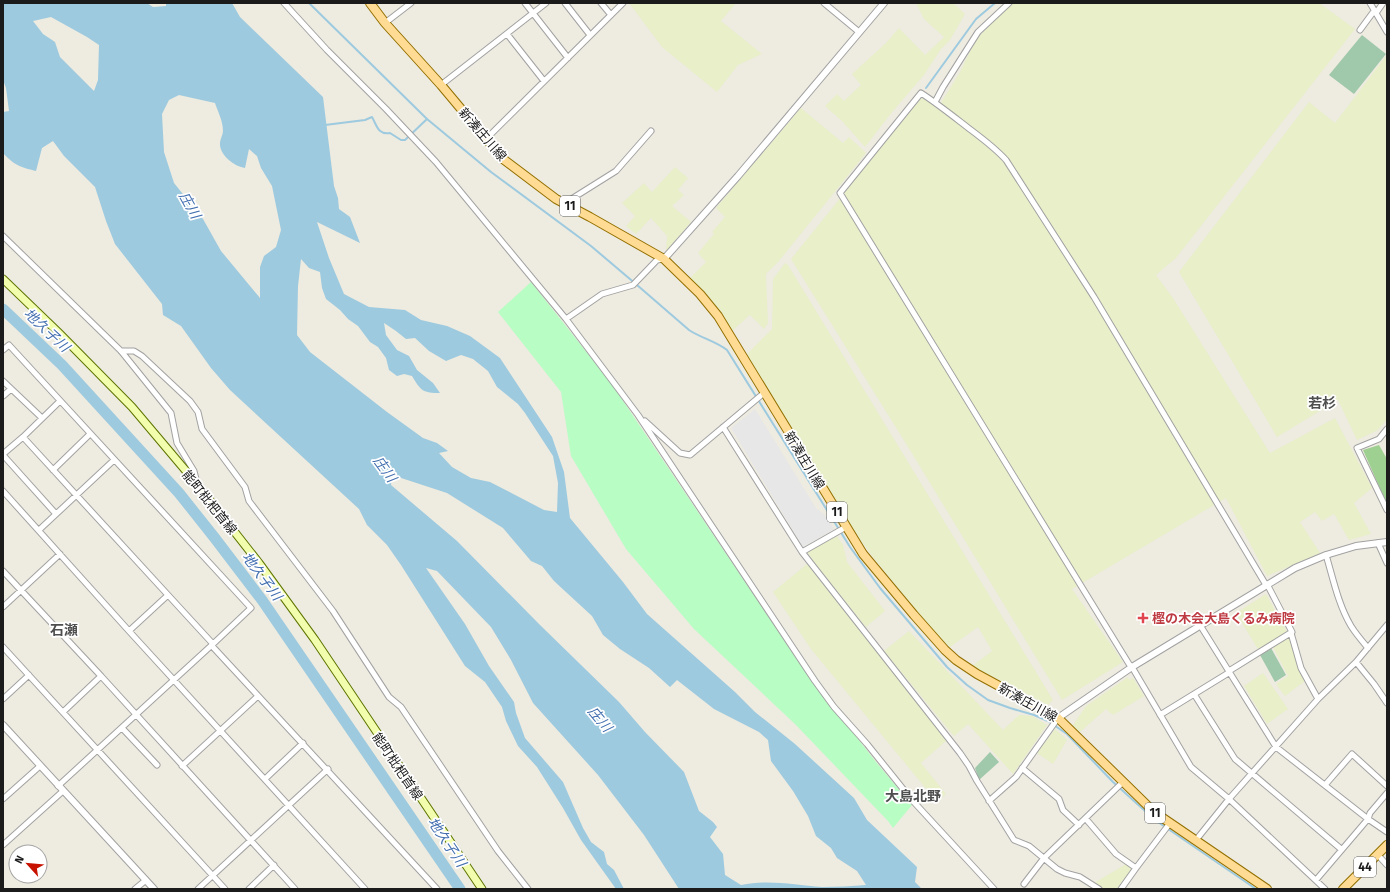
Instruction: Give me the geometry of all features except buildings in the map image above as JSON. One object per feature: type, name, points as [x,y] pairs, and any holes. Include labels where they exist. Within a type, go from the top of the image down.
[{"type":"main road","name":"新湊庄川線","points":[[370,3],[385,23],[503,159],[556,199],[664,259],[718,316],[863,554],[945,650],[956,660],[977,674],[1058,718],[1154,812],[1267,889]]},
{"type":"main road","name":"能町枇杷首線","points":[[3,279],[132,407],[197,484],[259,563],[315,640],[482,889]]},
{"type":"main road","name":"44","points":[[1343,889],[1387,845]]},
{"type":"street","points":[[284,3],[327,50],[436,162],[566,319],[638,415],[815,681],[834,707],[867,744],[912,800],[994,889]]},
{"type":"street","points":[[385,23],[411,3]]},
{"type":"street","points":[[525,3],[568,58]]},
{"type":"street","points":[[441,86],[546,3]]},
{"type":"street","points":[[565,3],[590,35]]},
{"type":"street","points":[[601,3],[611,15]]},
{"type":"street","points":[[485,140],[623,3]]},
{"type":"street","points":[[824,3],[859,32]]},
{"type":"street","points":[[935,102],[978,32],[1009,3]]},
{"type":"street","points":[[1370,3],[1387,32]]},
{"type":"street","points":[[1360,30],[1383,3]]},
{"type":"street","points":[[566,319],[602,294],[635,283],[657,260],[664,259],[738,176],[883,4]]},
{"type":"street","points":[[507,34],[544,81]]},
{"type":"street","points":[[1318,699],[1301,668],[1291,633],[1266,584],[1094,297],[1006,160],[1001,154],[935,102],[921,93],[840,193],[990,440],[1132,667],[1191,767],[1229,799],[1325,889]]},
{"type":"street","points":[[565,204],[616,171],[651,131]]},
{"type":"street","points":[[3,236],[121,351],[171,413],[177,443],[194,470],[197,484]]},
{"type":"street","points":[[3,350],[9,345],[251,608],[213,645],[58,786]]},
{"type":"street","points":[[121,351],[134,351],[142,356],[190,401],[198,412],[202,429],[245,487],[249,501],[333,611],[389,697],[401,707],[494,845],[528,889]]},
{"type":"street","points":[[3,381],[42,418]]},
{"type":"street","points":[[3,396],[11,388]]},
{"type":"street","points":[[638,415],[680,453],[690,455],[764,393]]},
{"type":"street","points":[[56,514],[3,454],[60,401]]},
{"type":"street","points":[[723,427],[802,552],[960,753],[1014,840],[1029,846],[1058,869],[1065,873],[1080,877],[1099,889]]},
{"type":"street","points":[[1387,429],[1379,439],[1357,448],[1387,510]]},
{"type":"street","points":[[53,470],[90,434]]},
{"type":"street","points":[[23,437],[168,595],[258,696],[328,769],[437,889]]},
{"type":"street","points":[[39,530],[114,460]]},
{"type":"street","points":[[3,491],[365,889]]},
{"type":"street","points":[[802,552],[846,527]]},
{"type":"street","points":[[989,800],[1016,777],[1058,718],[1132,667],[1266,584],[1295,568],[1326,555],[1356,546],[1387,542]]},
{"type":"street","points":[[1378,543],[1387,563]]},
{"type":"street","points":[[3,607],[60,554]]},
{"type":"street","points":[[1326,555],[1341,604],[1347,618],[1351,626],[1368,648]]},
{"type":"street","points":[[3,571],[295,889]]},
{"type":"street","points":[[129,631],[168,595]]},
{"type":"street","points":[[1200,625],[1276,747],[1368,819],[1387,832]]},
{"type":"street","points":[[1196,840],[1229,799],[1318,699],[1356,662],[1387,625]]},
{"type":"street","points":[[1160,716],[1291,633]]},
{"type":"street","points":[[3,647],[225,889]]},
{"type":"street","points":[[1356,662],[1387,703]]},
{"type":"street","points":[[3,699],[29,675]]},
{"type":"street","points":[[63,712],[101,676]]},
{"type":"street","points":[[1194,694],[1235,759],[1342,849]]},
{"type":"street","points":[[182,766],[258,696]]},
{"type":"street","points":[[3,726],[154,889]]},
{"type":"street","points":[[122,728],[157,765]]},
{"type":"street","points":[[265,779],[303,744]]},
{"type":"street","points":[[1325,785],[1352,754],[1387,786]]},
{"type":"street","points":[[3,799],[40,766]]},
{"type":"street","points":[[1022,768],[1059,799],[1063,810],[1079,825]]},
{"type":"street","points":[[198,889],[328,769]]},
{"type":"street","points":[[1024,884],[1044,858],[1123,782]]},
{"type":"street","points":[[3,845],[63,791]]},
{"type":"street","points":[[1316,880],[1368,819],[1370,813],[1387,793]]},
{"type":"street","points":[[1086,819],[1116,854],[1136,868]]},
{"type":"street","points":[[1121,889],[1170,823]]},
{"type":"street","points":[[1377,854],[1387,865]]},
{"type":"street","points":[[249,889],[274,866]]},
{"type":"street","points":[[135,889],[146,880]]},
{"type":"green space","points":[[629,3],[736,3],[721,21],[762,54],[738,65],[717,92],[662,47]]},
{"type":"green space","points":[[916,3],[953,3],[965,14],[950,40],[941,49],[924,75],[865,147],[842,121],[825,106],[837,94],[844,101],[861,85],[852,74],[886,43],[899,28],[925,55],[944,37],[924,19]]},
{"type":"green space","points":[[1014,3],[1319,3],[1355,29],[1176,258],[1156,275],[1173,298],[1270,453],[1335,418],[1372,488],[1354,503],[1371,534],[1349,540],[1334,514],[1322,521],[1315,512],[1300,522],[1320,553],[1267,576],[1226,498],[1072,589],[1123,662],[1062,700],[905,442],[791,259],[921,98],[927,100],[937,109],[960,72],[976,39]]},
{"type":"green space","points":[[1362,35],[1386,54],[1354,94],[1329,75]]},
{"type":"green space","points":[[1386,56],[1387,419],[1378,430],[1357,440],[1338,400],[1277,437],[1179,272],[1309,102],[1335,123]]},
{"type":"green space","points":[[801,108],[843,143],[849,137],[866,153],[779,261],[766,274],[768,323],[764,329],[750,315],[732,331],[715,305],[690,278],[706,262],[698,253],[714,234],[712,232],[725,217],[716,208]]},
{"type":"green space","points":[[675,167],[688,178],[678,190],[684,195],[672,206],[691,222],[666,251],[667,236],[651,218],[636,234],[626,226],[635,216],[622,203],[644,183],[652,192]]},
{"type":"green space","points":[[785,263],[788,265],[1053,700],[1048,705],[972,666],[992,651],[978,627],[950,647],[935,633],[872,556],[832,499],[747,354],[772,329],[773,279]]},
{"type":"green space","points":[[531,282],[611,383],[805,671],[876,762],[912,805],[893,828],[795,724],[694,629],[626,549],[571,456],[561,392],[498,312]]},
{"type":"green space","points":[[1379,445],[1387,459],[1386,502],[1363,450]]},
{"type":"green space","points":[[837,536],[843,545],[847,562],[885,611],[866,627],[807,552]]},
{"type":"green space","points":[[807,564],[947,740],[921,763],[946,794],[937,802],[811,649],[773,592]]},
{"type":"green space","points":[[1266,594],[1287,632],[1258,649],[1236,613]]},
{"type":"green space","points":[[909,631],[1003,730],[1019,715],[1032,716],[1047,725],[1013,774],[968,724],[954,736],[884,651]]},
{"type":"green space","points":[[1289,637],[1299,670],[1305,681],[1285,696],[1276,684],[1288,676],[1273,647]]},
{"type":"green space","points":[[1271,648],[1286,675],[1275,682],[1260,655]]},
{"type":"green space","points":[[1263,673],[1288,709],[1267,724],[1244,686]]},
{"type":"green space","points":[[1128,677],[1129,680],[1133,678],[1144,696],[1113,715],[1106,709],[1080,732],[1073,725],[1086,706]]},
{"type":"green space","points":[[1055,729],[1067,740],[1053,764],[1037,753]]},
{"type":"green space","points":[[990,752],[999,762],[979,780],[975,768]]},
{"type":"green space","points":[[1126,864],[1133,868],[1118,889],[1103,889],[1094,883]]},
{"type":"shaded area","points":[[755,409],[816,508],[825,515],[834,529],[803,547],[731,428]]},
{"type":"water","name":"庄川","points":[[3,3],[147,3],[153,7],[166,6],[166,3],[232,3],[240,17],[323,97],[334,186],[338,198],[339,209],[350,217],[360,243],[317,222],[329,258],[344,294],[369,307],[405,310],[421,320],[447,326],[470,336],[500,358],[552,437],[564,472],[570,518],[623,582],[647,614],[735,692],[755,712],[795,744],[854,798],[867,820],[917,867],[915,882],[922,889],[679,889],[644,835],[598,775],[533,703],[511,660],[491,627],[437,571],[426,568],[465,624],[489,666],[514,702],[516,713],[525,738],[563,782],[583,828],[591,842],[604,852],[607,864],[614,870],[624,889],[616,889],[581,840],[537,767],[518,746],[506,721],[502,707],[485,682],[465,666],[401,565],[387,545],[367,525],[359,509],[230,390],[211,368],[181,326],[163,315],[162,304],[115,244],[95,187],[64,156],[53,141],[42,148],[36,171],[18,165],[3,153],[3,112],[9,111],[6,88],[3,80]],"holes":[[[51,17],[99,45],[98,80],[94,91],[60,57],[55,42],[43,34],[33,21]],[[179,95],[215,103],[223,127],[220,140],[222,152],[232,163],[245,168],[249,149],[257,156],[261,168],[272,186],[281,230],[276,247],[264,256],[260,267],[260,298],[221,251],[203,219],[174,183],[164,152],[162,114],[169,100]],[[301,259],[309,268],[320,272],[322,288],[326,299],[358,326],[370,342],[378,347],[386,358],[389,370],[397,376],[404,374],[412,376],[420,388],[426,392],[440,393],[433,383],[417,370],[409,356],[397,350],[386,335],[384,323],[406,339],[415,338],[429,351],[446,361],[461,355],[473,359],[488,371],[497,387],[518,404],[525,413],[553,456],[558,483],[557,512],[544,510],[490,482],[471,478],[452,467],[439,453],[448,451],[437,443],[423,438],[310,352],[297,335],[298,286]],[[392,475],[447,493],[503,528],[531,561],[542,566],[554,581],[592,616],[603,635],[620,649],[649,668],[670,687],[677,680],[714,709],[759,732],[768,740],[771,761],[793,791],[808,816],[816,836],[831,848],[837,858],[857,871],[866,885],[822,887],[772,882],[741,885],[725,875],[723,854],[710,837],[717,827],[699,811],[684,772],[645,732],[619,702],[457,541],[391,485]]]},
{"type":"waterway","points":[[309,3],[427,119],[491,172],[591,246],[689,330],[727,350],[850,547],[880,588],[947,667],[967,685],[988,700],[1048,721],[1067,734],[1113,782],[1155,820],[1256,889]]},
{"type":"waterway","points":[[926,88],[976,19],[995,3]]},
{"type":"waterway","points":[[325,125],[365,120],[372,117],[380,131],[383,133],[390,133],[401,140],[405,140],[427,119]]},
{"type":"waterway","name":"地久子川","points":[[3,309],[62,365],[179,493],[214,537],[262,600],[460,889]]},
{"type":"place","name":"樫の木会大島くるみ病院","points":[[1143,618]]},
{"type":"district","name":"若杉","points":[[1322,403]]},
{"type":"district","name":"石瀬","points":[[64,630]]},
{"type":"district","name":"大島北野","points":[[913,796]]}]
